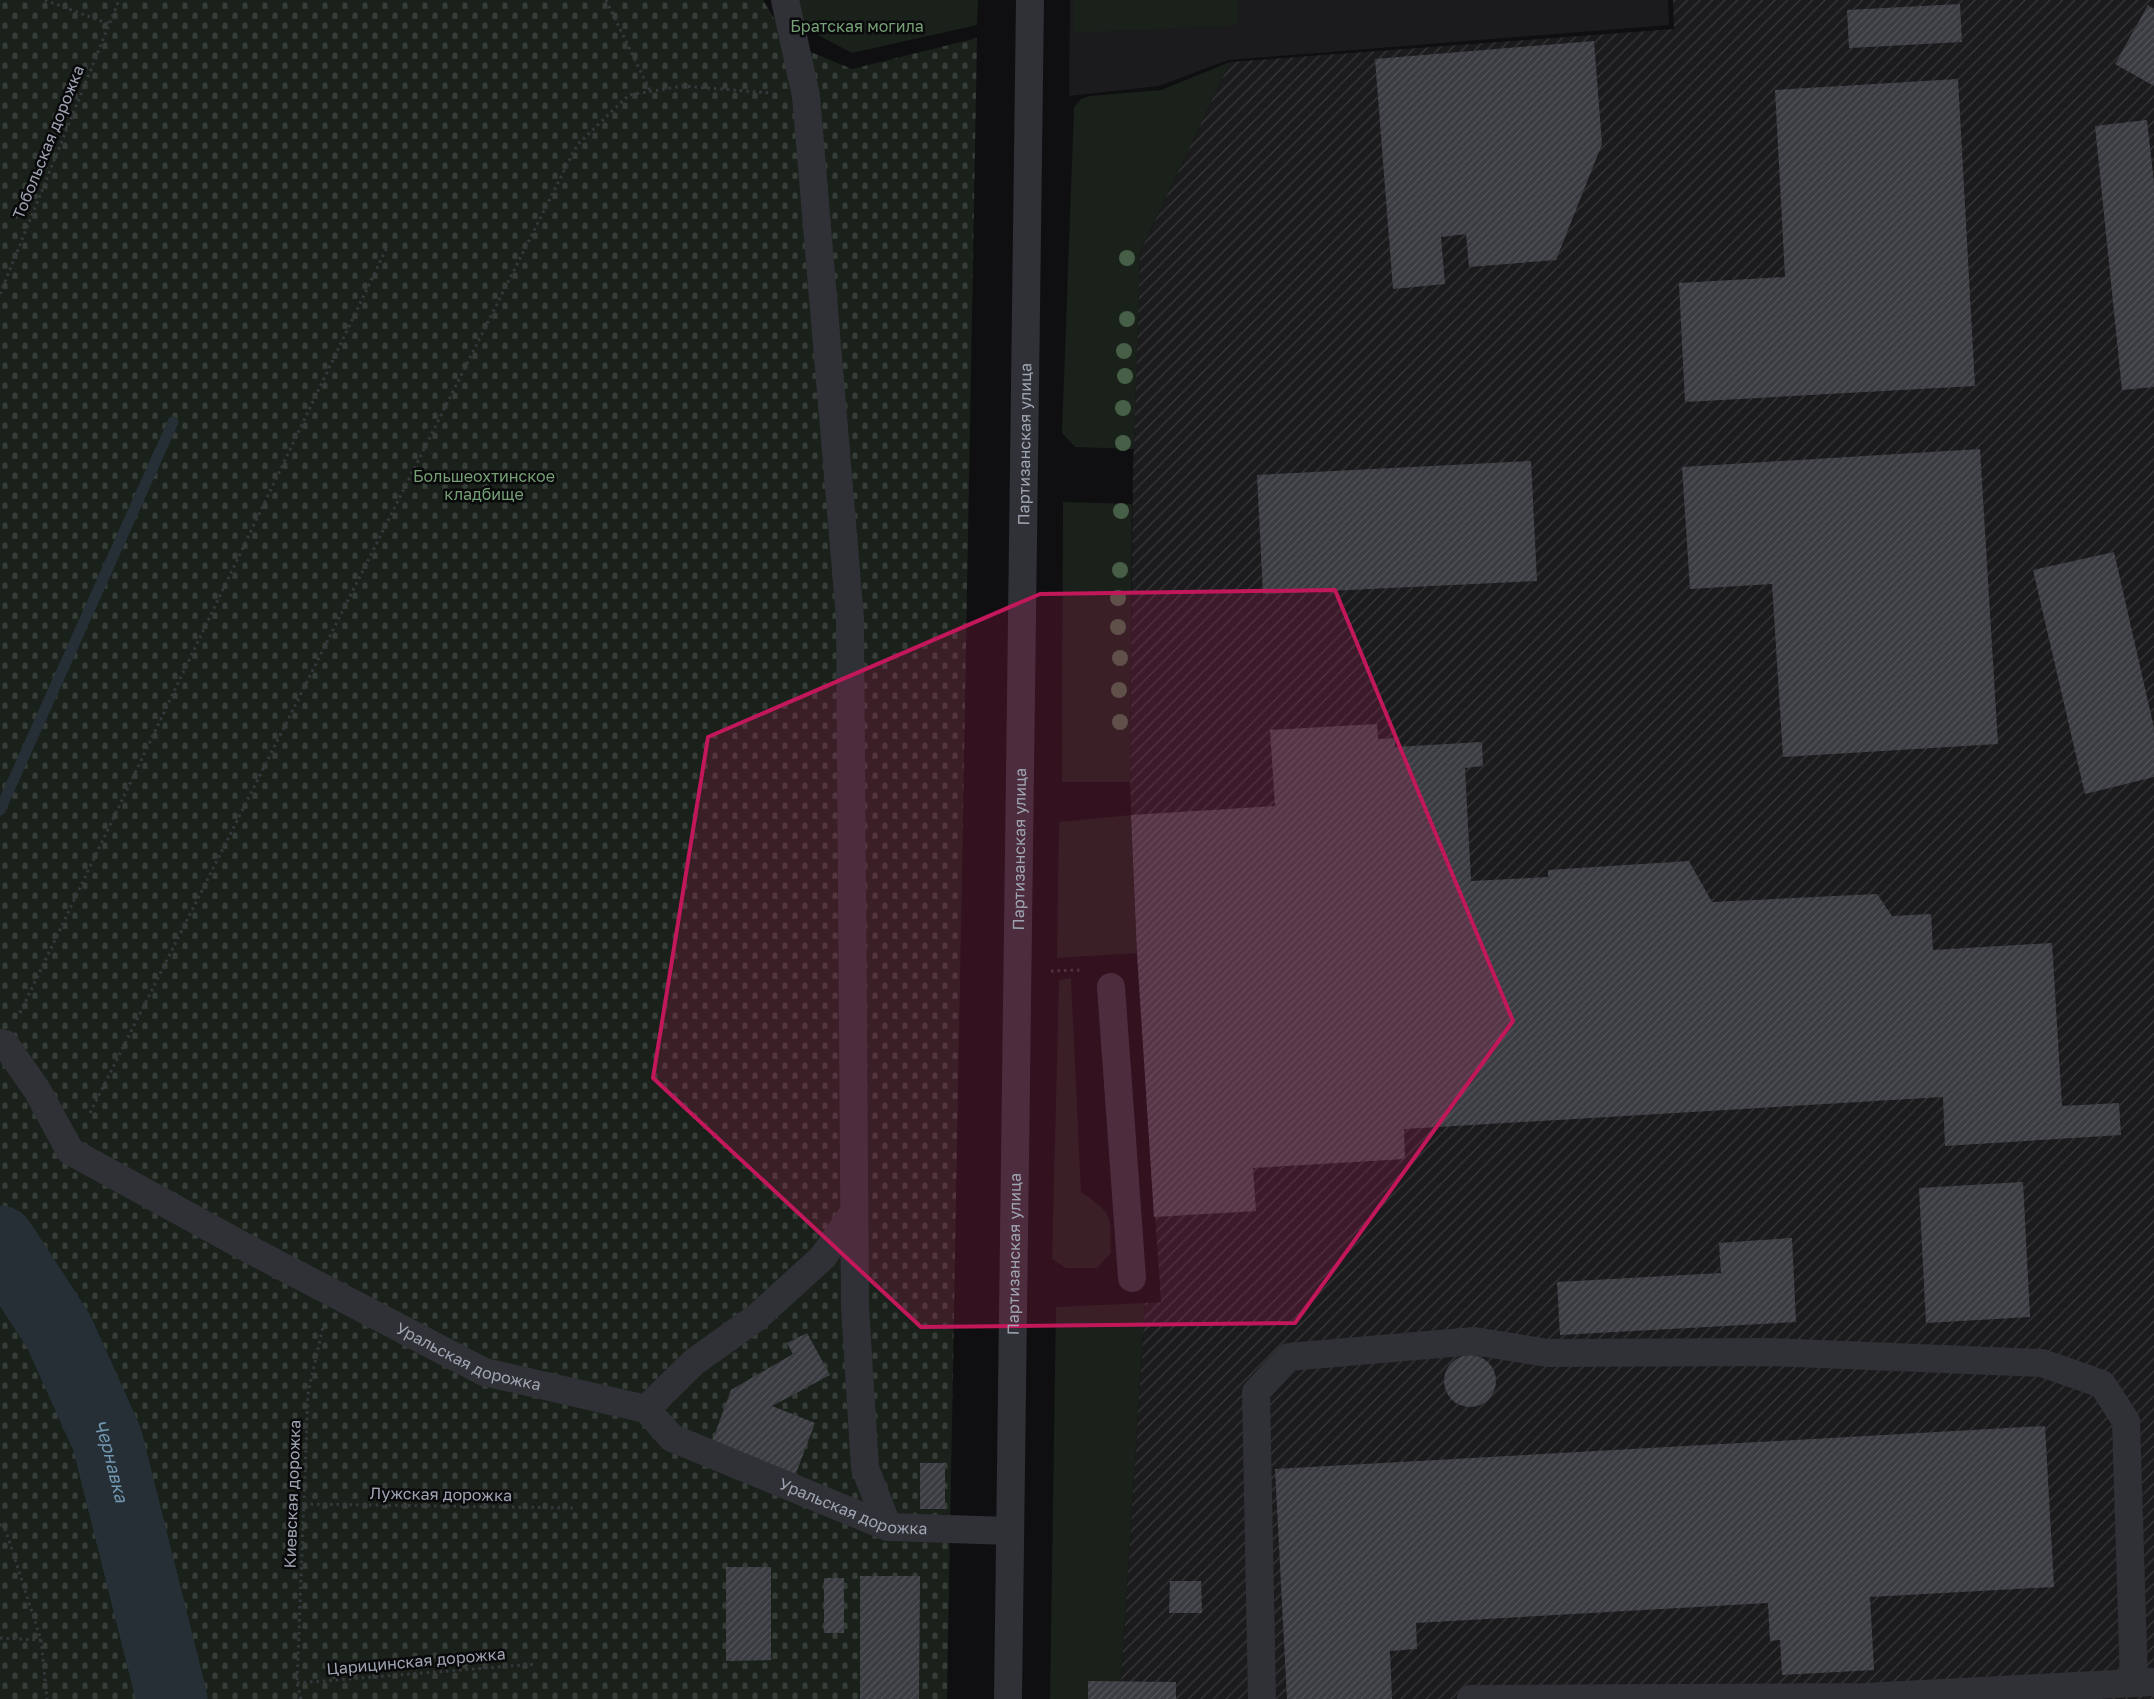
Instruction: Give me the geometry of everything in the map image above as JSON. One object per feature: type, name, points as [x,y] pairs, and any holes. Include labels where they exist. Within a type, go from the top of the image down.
[{"type":"street","points":[[785,0],[806,96],[850,618],[855,1307],[865,1468],[888,1527]]},
{"type":"street","name":"Партизанская улица","points":[[1008,1699],[1030,0]]},
{"type":"street","points":[[1111,987],[1132,1278]]},
{"type":"street","points":[[2,1043],[37,1090],[70,1151]]},
{"type":"street","name":"Уральская дорожка","points":[[70,1151],[484,1372],[646,1409],[672,1438],[888,1527],[1010,1531]]},
{"type":"street","points":[[646,1409],[694,1362],[757,1317],[823,1256],[854,1212]]},
{"type":"street","points":[[1262,1699],[1256,1392],[1289,1356],[1474,1341],[1547,1354],[1768,1352],[2042,1363],[2102,1384],[2126,1421],[2144,1682],[1865,1696],[1472,1699]]},
{"type":"path","points":[[45,0],[109,24]]},
{"type":"path","name":"Тобольская дорожка","points":[[0,294],[119,0]]},
{"type":"path","points":[[606,0],[650,91]]},
{"type":"path","points":[[70,1151],[577,145],[629,95],[683,86],[806,96]]},
{"type":"path","points":[[2,1043],[388,245]]},
{"type":"path","name":"Киевская дорожка","points":[[301,1699],[297,1683],[308,1393],[332,1292]]},
{"type":"path","name":"Лужская дорожка","points":[[304,1504],[577,1508]]},
{"type":"path","points":[[0,1524],[6,1531],[41,1640],[48,1699]]},
{"type":"path","points":[[0,1638],[41,1640]]},
{"type":"path","name":"Царицинская дорожка","points":[[297,1683],[536,1664]]},
{"type":"highlighted area","points":[[1335,590],[1513,1021],[1295,1323],[921,1327],[653,1078],[708,737],[1040,594]]},
{"type":"shaded area","points":[[1070,0],[1668,0],[1669,25],[1228,60],[1159,86],[1069,96]]},
{"type":"shaded area","points":[[1673,0],[2154,0],[2154,1699],[1088,1699],[1088,1681],[1121,1681],[1145,1303],[1161,1302],[1137,953],[1130,782],[1133,470],[1140,252],[1230,62],[1674,29]]},
{"type":"green space","name":"Большеохтинское кладбище","points":[[0,0],[763,0],[789,43],[852,69],[977,38],[947,1699],[0,1699]]},
{"type":"green space","name":"Братская могила","points":[[798,0],[978,0],[977,25],[852,53],[804,28]]},
{"type":"green space","points":[[1074,0],[1237,0],[1237,25],[1074,33]]},
{"type":"green space","points":[[1230,62],[1140,252],[1134,449],[1075,447],[1062,433],[1074,107],[1081,99],[1090,96],[1161,90]]},
{"type":"green space","points":[[1063,502],[1132,504],[1130,782],[1062,782]]},
{"type":"green space","points":[[1131,815],[1137,953],[1057,958],[1059,822]]},
{"type":"green space","points":[[1071,978],[1081,1192],[1105,1211],[1111,1230],[1111,1253],[1097,1268],[1066,1268],[1052,1259],[1059,980]]},
{"type":"green space","points":[[1145,1303],[1121,1681],[1088,1681],[1088,1699],[1050,1699],[1056,1307]]},
{"type":"building","points":[[1960,4],[1962,42],[1849,48],[1847,10]]},
{"type":"building","points":[[2148,5],[2154,9],[2154,86],[2115,64]]},
{"type":"building","points":[[1594,41],[1602,144],[1556,260],[1469,267],[1466,234],[1441,237],[1445,284],[1393,289],[1375,59]]},
{"type":"building","points":[[1958,79],[1975,386],[1685,402],[1679,283],[1785,277],[1775,90]]},
{"type":"building","points":[[2147,120],[2154,183],[2154,387],[2122,390],[2095,126]]},
{"type":"building","points":[[1980,449],[1998,744],[1783,757],[1772,584],[1690,589],[1682,467]]},
{"type":"building","points":[[1531,461],[1537,581],[1263,594],[1257,475]]},
{"type":"building","points":[[2114,552],[2154,728],[2154,777],[2085,794],[2033,570]]},
{"type":"building","points":[[1377,724],[1378,739],[1395,738],[1395,747],[1482,742],[1483,766],[1465,768],[1471,881],[1548,877],[1548,870],[1689,861],[1712,902],[1877,894],[1892,916],[1931,914],[1933,950],[2052,943],[2062,1106],[2119,1103],[2121,1135],[1945,1146],[1943,1097],[1404,1129],[1405,1159],[1253,1168],[1256,1211],[1154,1217],[1137,953],[1131,815],[1275,806],[1270,730]]},
{"type":"building","points":[[2023,1182],[2030,1317],[1926,1323],[1919,1188]]},
{"type":"building","points":[[1792,1238],[1796,1322],[1560,1335],[1557,1282],[1721,1273],[1719,1243]]},
{"type":"building","points":[[807,1333],[830,1375],[772,1406],[815,1423],[795,1476],[711,1444],[731,1390],[793,1354],[787,1343]]},
{"type":"building","points":[[1470,1355],[1480,1357],[1488,1363],[1494,1371],[1496,1381],[1494,1391],[1488,1399],[1480,1405],[1470,1407],[1460,1405],[1452,1399],[1446,1391],[1444,1381],[1446,1371],[1452,1363],[1460,1357]]},
{"type":"building","points":[[2045,1426],[2054,1587],[1870,1597],[1874,1670],[1782,1675],[1780,1640],[1770,1641],[1768,1603],[1416,1623],[1417,1649],[1390,1651],[1392,1699],[1287,1699],[1275,1469]]},
{"type":"building","points":[[920,1463],[945,1463],[945,1509],[920,1509]]},
{"type":"building","points":[[726,1567],[771,1567],[771,1660],[726,1661]]},
{"type":"building","points":[[860,1576],[920,1576],[919,1699],[860,1699]]},
{"type":"building","points":[[824,1578],[844,1578],[844,1633],[824,1633]]},
{"type":"building","points":[[1170,1581],[1201,1581],[1202,1613],[1169,1613]]},
{"type":"building","points":[[1088,1681],[1176,1682],[1176,1699],[1088,1699]]},
{"type":"waterway","points":[[0,810],[173,422]]},
{"type":"waterway","name":"Чернавка","points":[[0,1241],[59,1332],[107,1439],[172,1699]]}]
